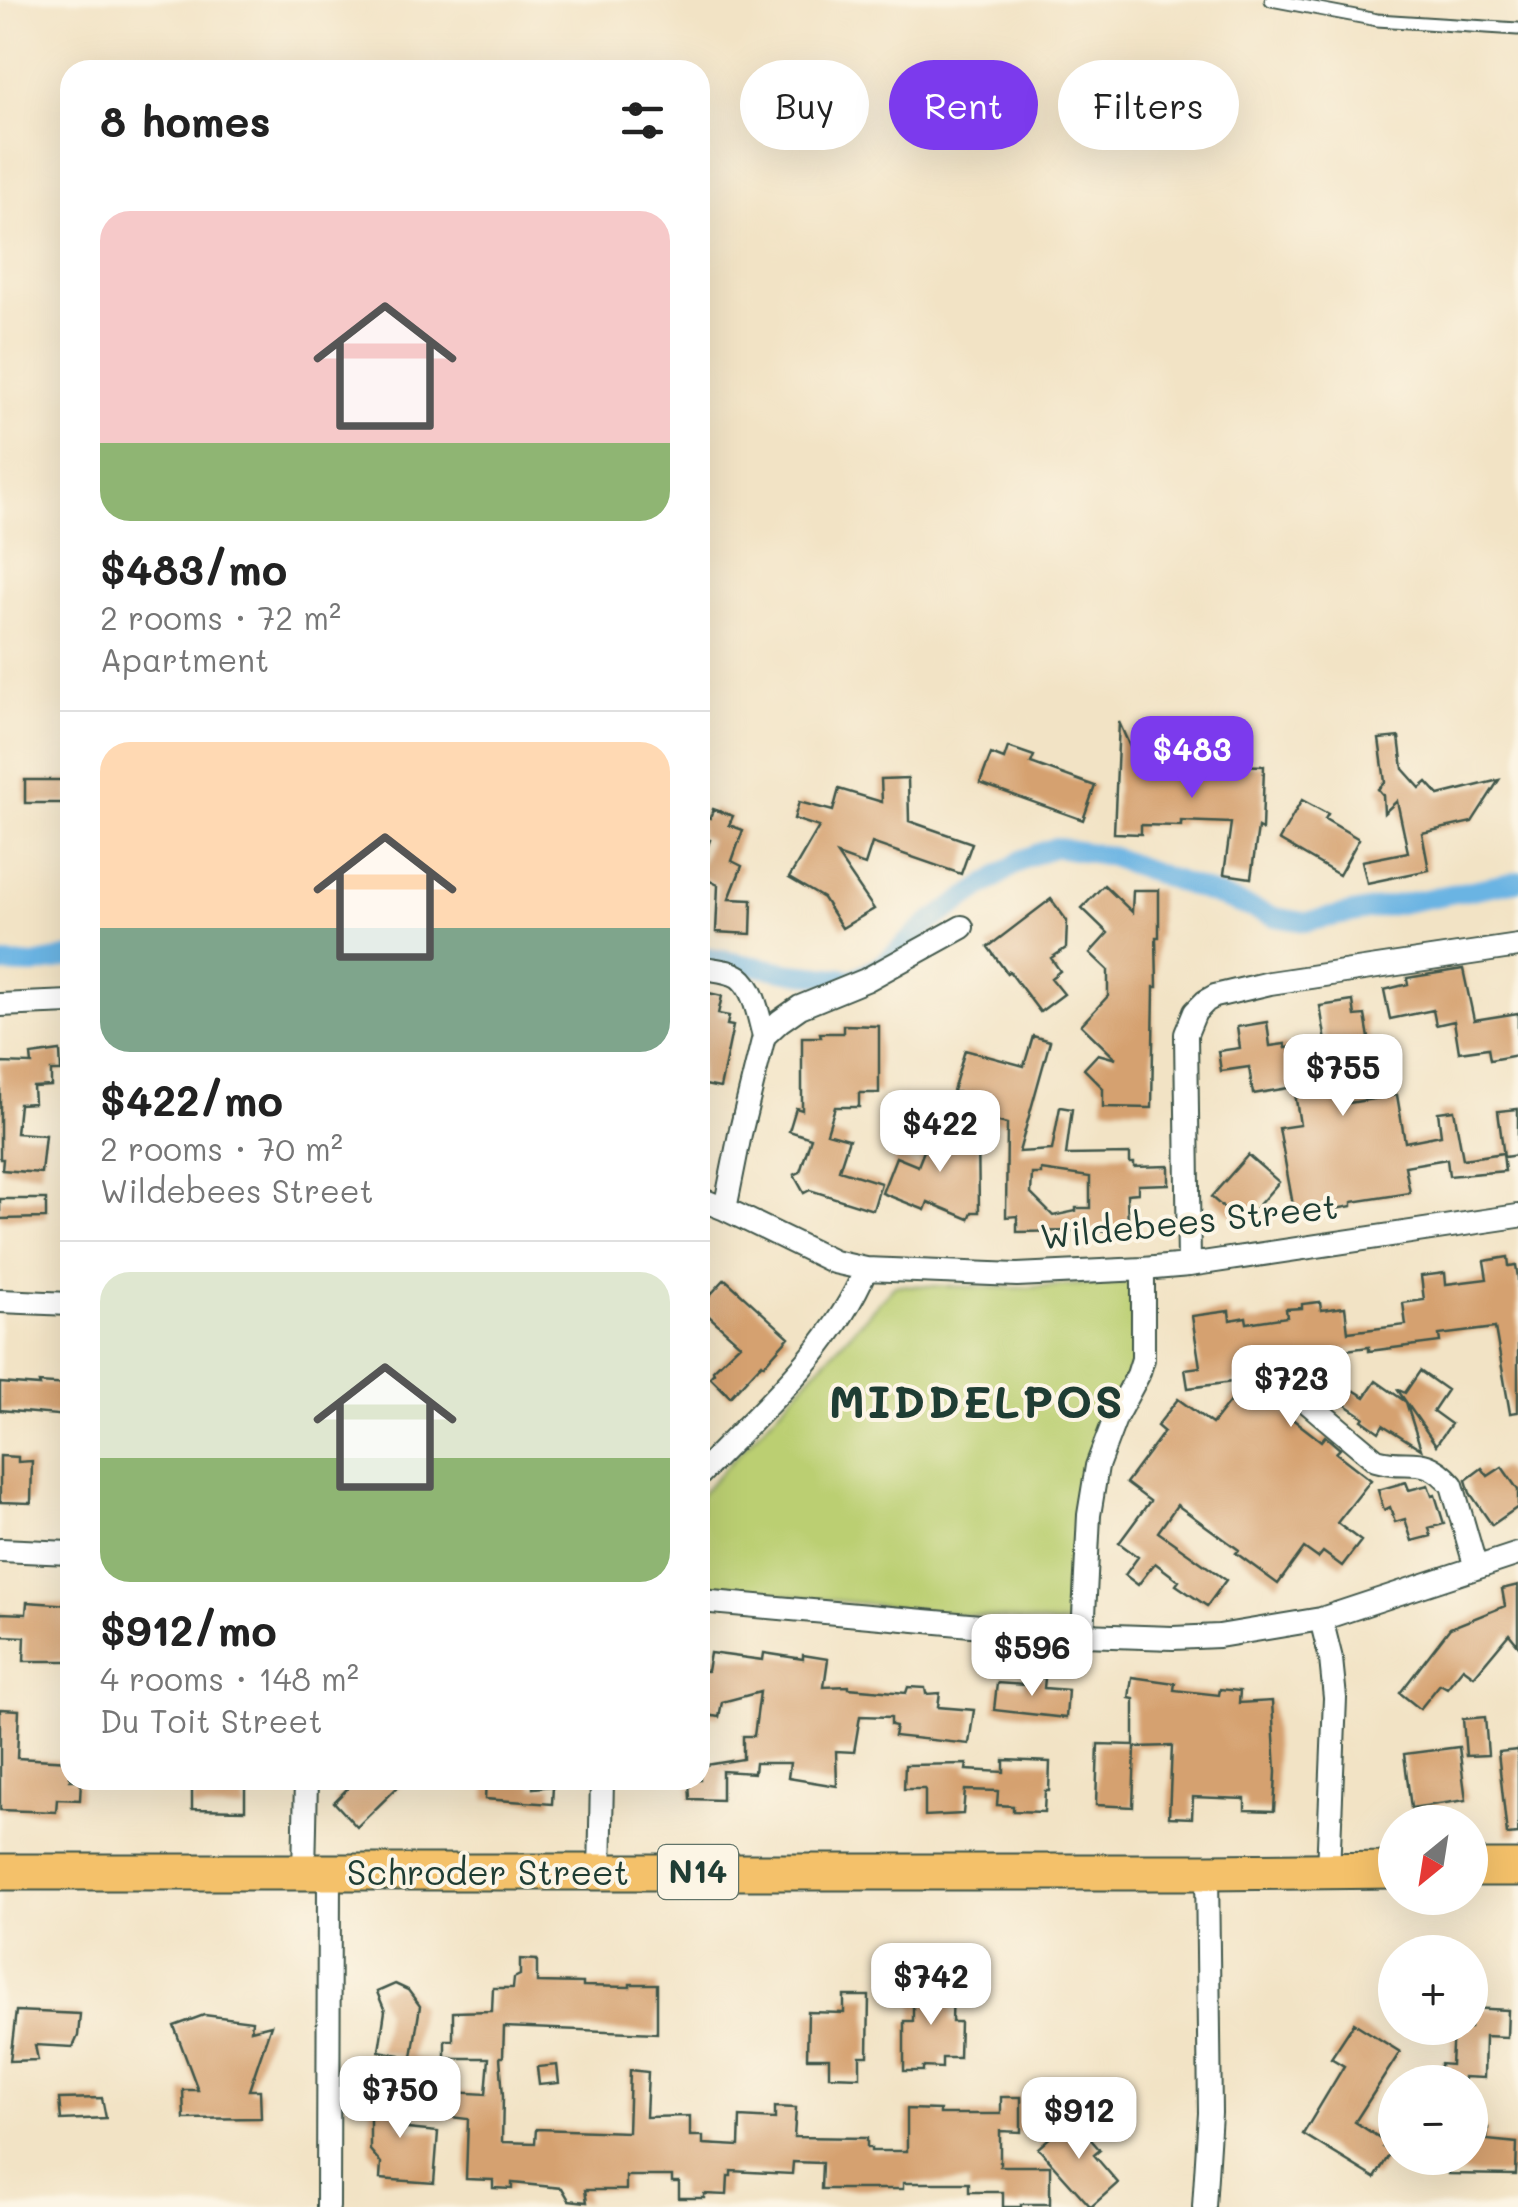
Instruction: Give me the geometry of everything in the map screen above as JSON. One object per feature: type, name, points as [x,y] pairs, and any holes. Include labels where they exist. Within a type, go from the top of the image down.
[{"type":"highway","points":[[1488,1868],[1518,1868]]},
{"type":"highway","name":"Schroder Street","points":[[0,1872],[1378,1870]]},
{"type":"street","points":[[764,1036],[800,1007],[866,980],[962,927]]},
{"type":"street","points":[[1189,1265],[1186,1034],[1199,1006],[1215,996],[1270,983],[1518,946]]},
{"type":"street","points":[[710,970],[740,978],[753,1000],[764,1036],[726,1209]]},
{"type":"street","points":[[0,1005],[60,1002]]},
{"type":"street","name":"Wildebees Street","points":[[710,1203],[834,1262],[866,1268],[1017,1274],[1189,1265],[1518,1216]]},
{"type":"street","points":[[710,1463],[804,1364],[845,1313],[866,1268]]},
{"type":"street","points":[[1082,1635],[1089,1515],[1097,1466],[1143,1358],[1143,1269]]},
{"type":"street","points":[[0,1301],[60,1304]]},
{"type":"street","points":[[1300,1396],[1376,1460],[1393,1464],[1422,1462],[1446,1478],[1452,1485],[1476,1568]]},
{"type":"street","points":[[0,1550],[60,1553]]},
{"type":"street","points":[[710,1603],[1082,1635],[1218,1636],[1321,1619],[1518,1554]]},
{"type":"street","points":[[1321,1619],[1335,1698],[1328,1870]]},
{"type":"street","points":[[307,1790],[316,1872],[328,2207]]},
{"type":"street","points":[[600,1873],[602,1790]]},
{"type":"street","points":[[1204,2207],[1210,2113],[1207,1872]]},
{"type":"lane","points":[[1271,0],[1377,20],[1518,29]]},
{"type":"green space","points":[[1130,1282],[1137,1368],[1086,1481],[1071,1626],[710,1587],[710,1484],[895,1285],[1019,1288]]},
{"type":"building","points":[[1119,722],[1137,763],[1264,766],[1262,830],[1258,828],[1251,878],[1224,874],[1231,823],[1181,821],[1181,826],[1141,825],[1141,834],[1114,833]]},
{"type":"building","points":[[1399,737],[1403,769],[1420,788],[1427,782],[1439,795],[1499,780],[1472,822],[1422,833],[1429,870],[1367,883],[1362,861],[1408,852],[1397,801],[1384,813],[1383,795],[1378,789],[1385,782],[1379,739]]},
{"type":"building","points":[[1008,747],[1034,756],[1031,763],[1095,786],[1083,820],[980,783],[991,754],[1004,759]]},
{"type":"building","points":[[908,778],[909,821],[972,843],[961,874],[872,843],[865,865],[837,855],[874,909],[842,928],[823,898],[789,878],[819,827],[794,819],[799,802],[833,811],[839,789],[882,802],[881,779]]},
{"type":"building","points":[[25,780],[60,780],[60,803],[25,803]]},
{"type":"building","points":[[1302,800],[1328,814],[1325,819],[1359,839],[1339,875],[1279,840]]},
{"type":"building","points":[[713,809],[733,816],[729,825],[743,830],[732,861],[742,866],[729,899],[752,900],[751,934],[716,932],[718,885],[710,881]]},
{"type":"building","points":[[1104,885],[1132,912],[1133,890],[1159,890],[1152,1108],[1103,1107],[1103,1088],[1084,1069],[1098,1054],[1116,1059],[1081,1025],[1108,996],[1108,970],[1090,953],[1108,933],[1082,908]]},
{"type":"building","points":[[1051,899],[1067,921],[1066,948],[1051,958],[1060,971],[1051,978],[1064,994],[1040,1012],[988,947]]},
{"type":"building","points":[[1463,969],[1474,1020],[1518,1013],[1518,1055],[1490,1060],[1488,1048],[1459,1052],[1454,1021],[1436,1025],[1433,1010],[1390,1019],[1384,990],[1408,984],[1407,978]]},
{"type":"building","points":[[710,993],[722,996],[718,1014],[729,1016],[727,1025],[733,1026],[720,1088],[710,1086]]},
{"type":"building","points":[[1353,1001],[1355,1016],[1365,1015],[1373,1061],[1343,1066],[1349,1103],[1397,1095],[1405,1142],[1441,1135],[1438,1112],[1454,1110],[1463,1159],[1503,1153],[1505,1171],[1449,1176],[1447,1159],[1405,1166],[1410,1193],[1295,1216],[1279,1128],[1300,1125],[1294,1087],[1253,1094],[1249,1067],[1221,1071],[1218,1051],[1240,1048],[1237,1027],[1267,1022],[1270,1046],[1285,1044],[1286,1048],[1326,1042],[1320,1006]]},
{"type":"building","points":[[843,1025],[879,1026],[879,1093],[859,1093],[859,1107],[835,1107],[827,1133],[849,1139],[839,1170],[881,1183],[873,1210],[810,1190],[804,1193],[794,1175],[800,1172],[811,1138],[789,1131],[796,1108],[802,1110],[802,1037],[843,1033]]},
{"type":"building","points":[[1033,1036],[1050,1041],[1019,1152],[1052,1150],[1060,1107],[1072,1109],[1066,1155],[1130,1154],[1134,1167],[1169,1166],[1169,1184],[1138,1185],[1138,1193],[1127,1194],[1128,1230],[1017,1232],[1017,1216],[1006,1217],[1007,1124],[983,1118],[988,1101],[953,1091],[965,1050],[1024,1066]],"holes":[[[1041,1170],[1090,1177],[1090,1208],[1053,1216],[1031,1194],[1032,1174],[1041,1174]]]},
{"type":"building","points":[[60,1051],[60,1071],[51,1071],[51,1086],[33,1087],[34,1103],[19,1104],[16,1133],[45,1135],[41,1173],[2,1170],[0,1063],[32,1064],[31,1055]]},
{"type":"building","points":[[1518,1109],[1518,1155],[1504,1157],[1498,1111]]},
{"type":"building","points":[[978,1132],[979,1212],[972,1212],[969,1219],[928,1202],[925,1210],[882,1193],[896,1157],[918,1166],[931,1133]]},
{"type":"building","points":[[1248,1155],[1279,1182],[1242,1224],[1211,1197]]},
{"type":"building","points":[[0,1199],[46,1199],[46,1218],[0,1219]]},
{"type":"building","points":[[1508,1257],[1509,1266],[1516,1265],[1518,1278],[1518,1412],[1510,1413],[1495,1328],[1439,1335],[1440,1342],[1338,1351],[1345,1360],[1339,1361],[1342,1383],[1365,1397],[1376,1381],[1406,1402],[1421,1449],[1383,1425],[1379,1432],[1328,1393],[1324,1363],[1274,1368],[1293,1383],[1286,1392],[1288,1404],[1282,1411],[1321,1441],[1325,1436],[1340,1449],[1336,1453],[1371,1480],[1337,1523],[1361,1541],[1342,1566],[1323,1552],[1318,1558],[1304,1548],[1278,1584],[1177,1505],[1158,1532],[1226,1580],[1207,1606],[1176,1585],[1179,1581],[1155,1563],[1138,1585],[1125,1575],[1138,1557],[1119,1543],[1150,1501],[1126,1483],[1164,1432],[1157,1426],[1178,1399],[1212,1424],[1247,1380],[1188,1388],[1185,1369],[1200,1367],[1192,1316],[1229,1311],[1230,1320],[1246,1317],[1247,1323],[1287,1317],[1286,1309],[1320,1302],[1321,1310],[1345,1307],[1348,1332],[1406,1325],[1403,1303],[1424,1300],[1421,1276],[1445,1273],[1446,1284],[1487,1279],[1484,1261]]},
{"type":"building","points":[[725,1279],[789,1337],[730,1397],[710,1377],[740,1344],[710,1317],[710,1295]]},
{"type":"building","points":[[1420,1371],[1447,1390],[1433,1411],[1451,1424],[1436,1445],[1397,1389],[1405,1393]]},
{"type":"building","points":[[0,1383],[60,1384],[60,1415],[0,1410]]},
{"type":"building","points":[[0,1456],[18,1457],[18,1462],[32,1461],[31,1503],[0,1502]]},
{"type":"building","points":[[1502,1467],[1518,1490],[1518,1507],[1492,1525],[1470,1493],[1466,1480],[1482,1468],[1488,1476]]},
{"type":"building","points":[[1406,1482],[1409,1490],[1428,1485],[1432,1496],[1435,1495],[1444,1524],[1429,1528],[1431,1536],[1412,1541],[1405,1519],[1395,1522],[1390,1507],[1384,1510],[1378,1490]]},
{"type":"building","points":[[1518,1585],[1518,1645],[1509,1634],[1474,1676],[1463,1668],[1447,1688],[1440,1684],[1420,1709],[1400,1693],[1450,1628],[1505,1606],[1502,1589]]},
{"type":"building","points":[[27,1602],[60,1604],[60,1661],[24,1661],[25,1637],[0,1636],[0,1613],[26,1614]]},
{"type":"building","points":[[710,1653],[763,1660],[764,1653],[828,1659],[824,1687],[906,1693],[908,1687],[925,1688],[926,1694],[940,1693],[938,1707],[974,1710],[969,1744],[894,1736],[896,1726],[891,1725],[891,1717],[860,1716],[854,1752],[836,1751],[837,1786],[788,1778],[790,1763],[755,1763],[754,1773],[722,1771],[722,1800],[690,1799],[690,1790],[710,1790],[710,1764],[743,1759],[743,1736],[754,1736],[760,1692],[722,1702],[719,1717],[710,1716]]},
{"type":"building","points":[[1025,1676],[1045,1678],[1044,1688],[1068,1690],[1066,1718],[994,1710],[997,1683],[1024,1685]]},
{"type":"building","points":[[1132,1677],[1175,1683],[1174,1690],[1219,1695],[1220,1689],[1240,1691],[1239,1703],[1272,1701],[1274,1811],[1245,1810],[1245,1799],[1193,1797],[1192,1818],[1169,1817],[1172,1746],[1135,1747],[1133,1807],[1096,1805],[1098,1744],[1134,1745],[1134,1699],[1129,1698]]},
{"type":"building","points":[[0,1709],[19,1710],[17,1758],[60,1760],[60,1790],[80,1790],[80,1800],[57,1799],[56,1812],[0,1810]]},
{"type":"building","points":[[1485,1717],[1488,1755],[1466,1756],[1463,1719]]},
{"type":"building","points":[[1459,1747],[1466,1800],[1411,1805],[1404,1754]]},
{"type":"building","points":[[1518,1750],[1518,1834],[1507,1835],[1498,1752]]},
{"type":"building","points":[[1004,1760],[1050,1762],[1044,1812],[1013,1811],[1013,1806],[997,1805],[998,1791],[965,1790],[963,1814],[925,1816],[925,1789],[904,1789],[905,1765],[967,1764],[966,1770],[1004,1772]]},
{"type":"building","points":[[192,1790],[245,1790],[245,1810],[192,1809]]},
{"type":"building","points":[[346,1790],[395,1790],[357,1827],[334,1802]]},
{"type":"building","points":[[485,1790],[553,1790],[552,1804],[485,1799]]},
{"type":"building","points":[[520,1959],[537,1960],[537,1982],[630,1987],[657,1984],[657,2033],[504,2027],[500,2057],[502,2142],[535,2143],[536,2129],[628,2132],[630,2070],[648,2072],[646,2117],[690,2116],[690,2136],[703,2136],[703,2144],[739,2146],[740,2117],[775,2119],[775,2107],[796,2108],[794,2137],[867,2138],[871,2151],[907,2151],[907,2109],[940,2110],[940,2114],[1001,2114],[1001,2097],[1021,2097],[1021,2132],[1000,2131],[1000,2166],[1050,2166],[1050,2204],[1003,2207],[1003,2192],[969,2192],[969,2183],[903,2183],[903,2189],[821,2189],[822,2163],[793,2162],[792,2174],[731,2171],[727,2195],[704,2194],[704,2198],[679,2198],[679,2182],[672,2182],[672,2176],[626,2176],[626,2190],[585,2190],[587,2202],[569,2200],[562,2188],[512,2183],[512,2189],[493,2188],[493,2180],[466,2179],[468,2119],[450,2117],[452,2092],[486,2094],[489,2058],[445,2058],[445,2040],[453,2040],[453,2012],[492,2011],[493,1988],[513,1988],[514,1978],[520,1975]]},
{"type":"building","points":[[395,1984],[408,1990],[420,2006],[412,2057],[432,2063],[433,2082],[402,2084],[400,2055],[379,2051],[385,2011],[377,1992]]},
{"type":"building","points":[[913,1984],[953,1984],[952,2022],[960,2022],[959,2058],[942,2058],[942,2068],[904,2071],[904,2021],[913,2021]]},
{"type":"building","points":[[844,1996],[869,1996],[868,2056],[860,2056],[860,2077],[829,2076],[829,2058],[807,2058],[808,2012],[844,2013]]},
{"type":"building","points":[[1488,2009],[1508,2010],[1507,2037],[1488,2036]]},
{"type":"building","points":[[16,2011],[80,2014],[73,2047],[35,2045],[38,2060],[10,2061]]},
{"type":"building","points":[[204,2015],[252,2021],[251,2030],[271,2025],[249,2090],[260,2090],[261,2118],[184,2119],[183,2090],[198,2090],[174,2026]]},
{"type":"building","points":[[1354,2023],[1378,2038],[1378,2045],[1389,2045],[1400,2052],[1392,2065],[1378,2065],[1378,2086],[1355,2122],[1378,2137],[1375,2178],[1303,2134],[1344,2066],[1331,2058]]},
{"type":"building","points":[[1452,2045],[1485,2045],[1484,2065],[1451,2065]]},
{"type":"building","points":[[557,2065],[559,2083],[539,2085],[537,2067]]},
{"type":"building","points":[[370,2087],[399,2087],[400,2125],[438,2132],[434,2183],[380,2179],[381,2163],[370,2150]]},
{"type":"building","points":[[102,2098],[106,2118],[61,2120],[59,2099]]},
{"type":"building","points":[[1072,2118],[1100,2150],[1094,2155],[1118,2183],[1091,2207],[1038,2148]]},
{"type":"building","points":[[1488,2140],[1517,2143],[1516,2175],[1488,2175]]},
{"type":"waterway","points":[[710,958],[853,979],[883,964],[925,926],[1023,859],[1055,847],[1109,856],[1275,917],[1305,922],[1518,881]]},
{"type":"waterway","points":[[0,964],[34,965],[60,959]]},
{"type":"district","name":"MIDDELPOS","points":[[977,1402]]}]
